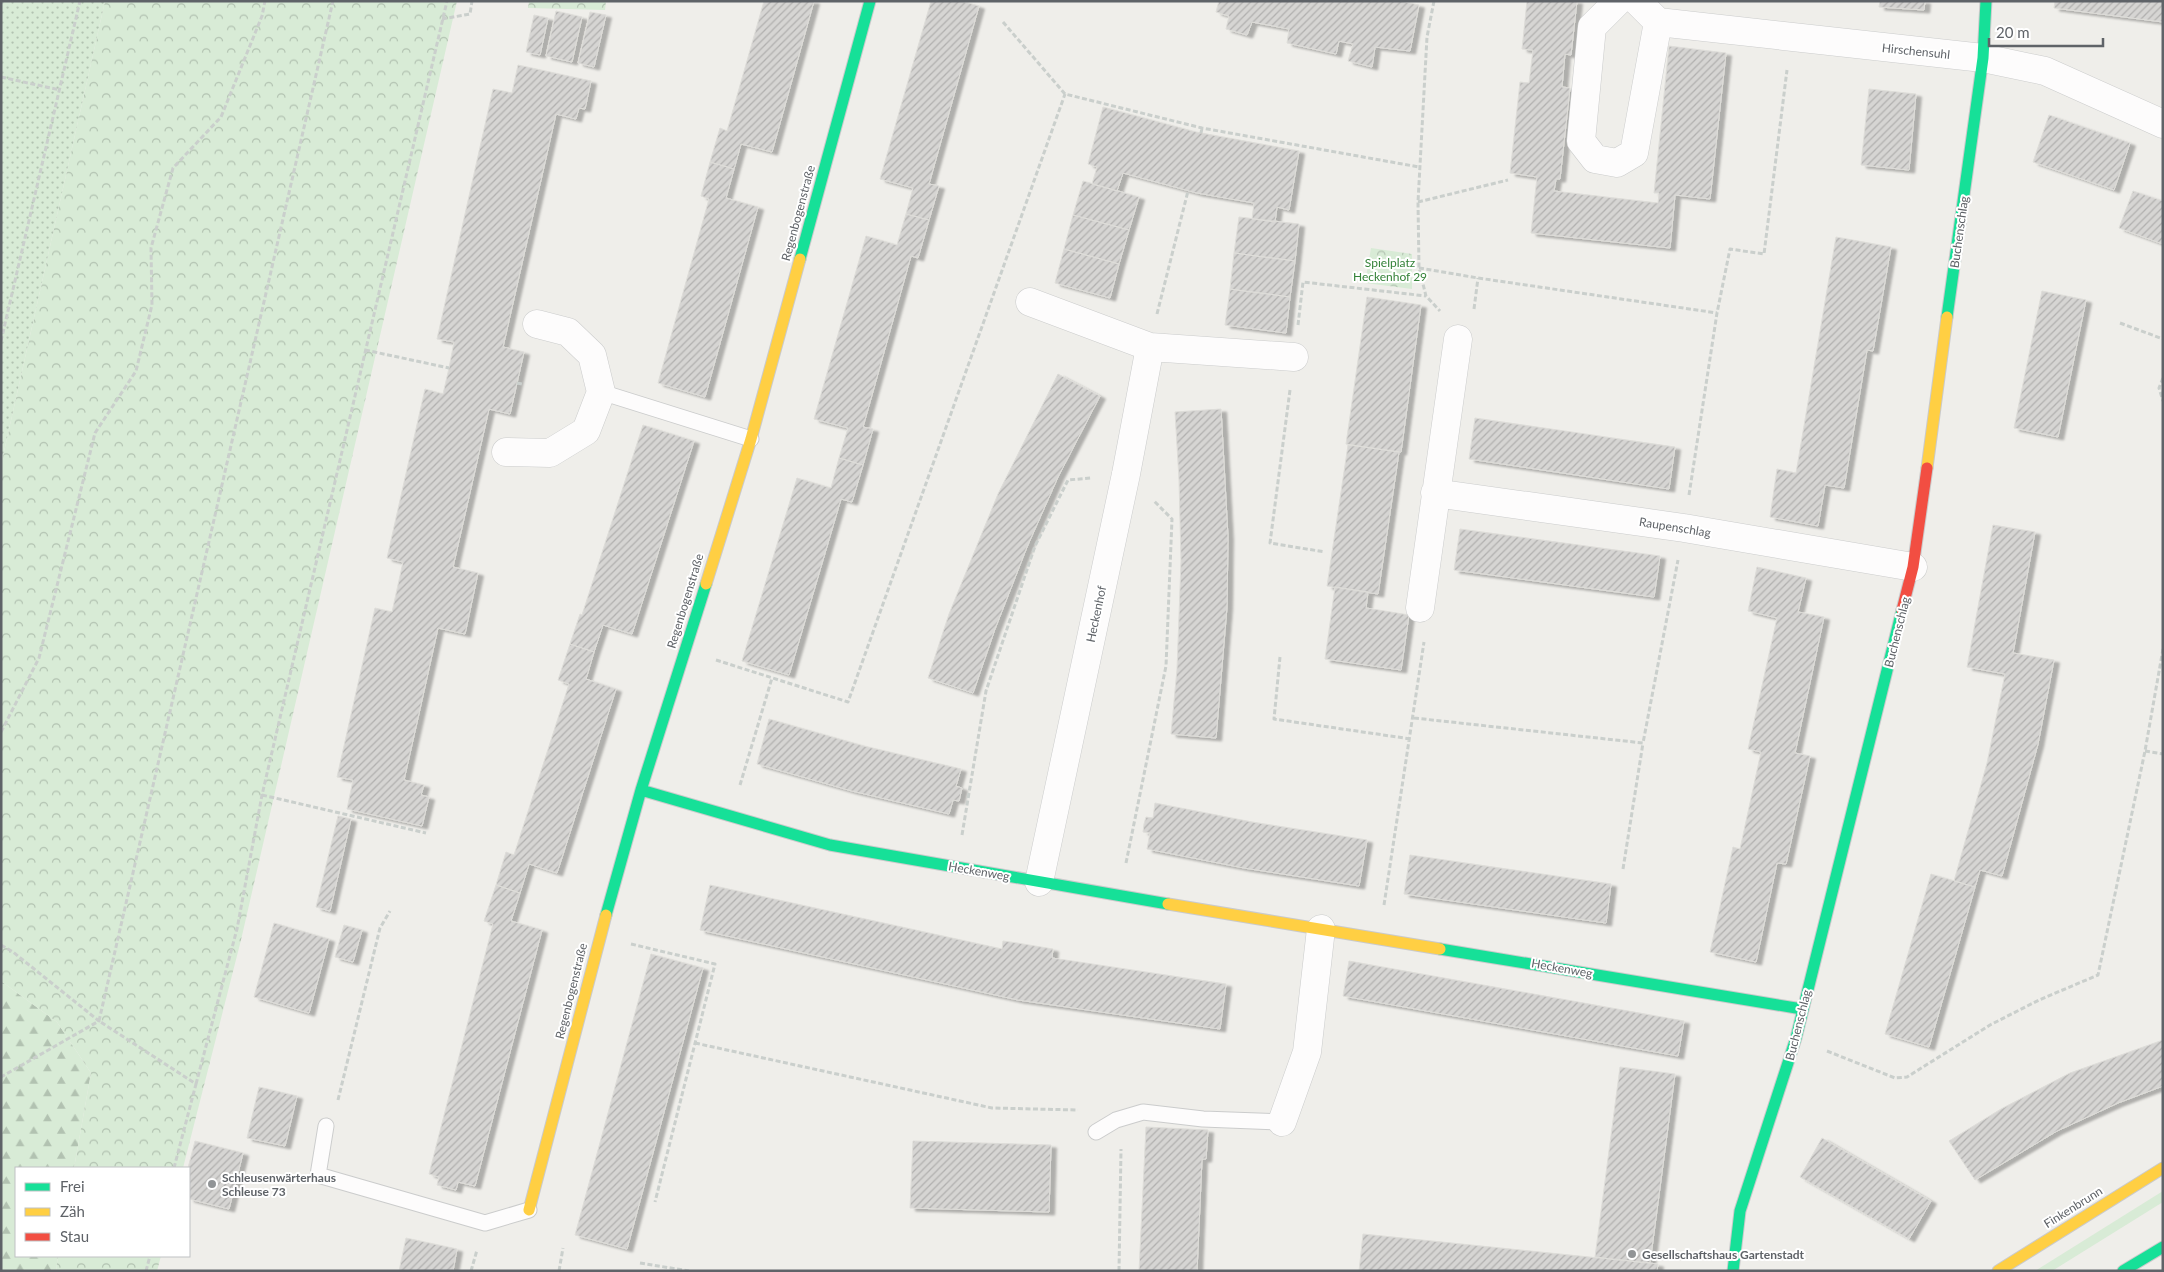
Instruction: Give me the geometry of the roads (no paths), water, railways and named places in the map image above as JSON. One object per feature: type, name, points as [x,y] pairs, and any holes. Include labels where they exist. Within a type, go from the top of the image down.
[{"type":"street","name":"Regenbogenstraße","points":[[529,1210],[600,937],[641,790],[750,439],[870,1]]},
{"type":"street","points":[[1618,1],[1592,27],[1581,140],[1595,159],[1617,163],[1634,153],[1658,22],[1637,1]]},
{"type":"street","name":"Buchenschlag","points":[[1738,1263],[1740,1211],[1796,1038],[1913,567],[1984,58],[1986,1]]},
{"type":"street","name":"Hirschensuhl","points":[[1658,22],[1984,58],[2045,71],[2163,124]]},
{"type":"street","points":[[1030,302],[1150,347],[1294,358]]},
{"type":"street","points":[[506,452],[550,453],[586,431],[601,392],[592,355],[568,332],[537,324]]},
{"type":"street","points":[[1420,608],[1458,339]]},
{"type":"street","name":"Heckenhof","points":[[1039,882],[1124,484],[1150,347]]},
{"type":"street","name":"Raupenschlag","points":[[1436,494],[1684,528],[1913,567]]},
{"type":"street","name":"Heckenweg","points":[[641,790],[830,845],[1039,882],[1802,1009]]},
{"type":"street","points":[[1282,1122],[1307,1052],[1322,929]]},
{"type":"street","name":"Finkenbrunn","points":[[1998,1271],[2163,1168]]},
{"type":"street","points":[[2123,1271],[2163,1247]]},
{"type":"lane","points":[[601,392],[750,439]]},
{"type":"lane","points":[[1096,1132],[1116,1120],[1143,1112],[1202,1118],[1282,1122]]},
{"type":"lane","points":[[326,1126],[318,1175],[485,1223],[529,1210]]},
{"type":"place","name":"Schleusenwärterhaus Schleuse 73","points":[[212,1184]]},
{"type":"place","name":"Gesellschaftshaus Gartenstadt","points":[[1632,1254]]},
{"type":"park label","name":"Spielplatz Heckenhof 29","points":[[1390,269]]}]
